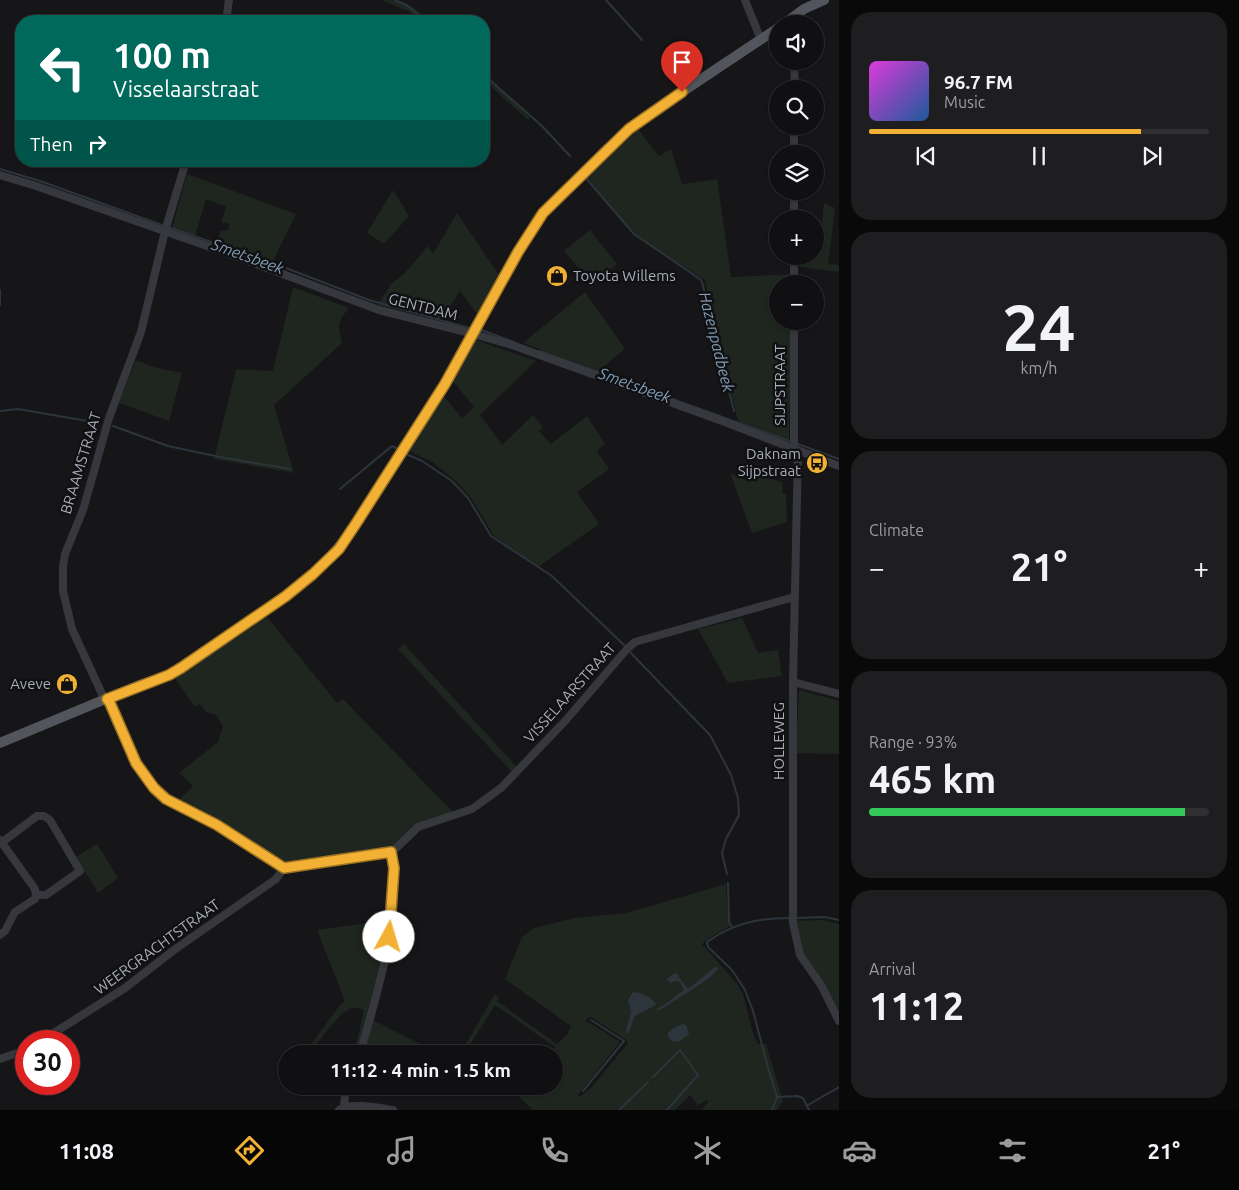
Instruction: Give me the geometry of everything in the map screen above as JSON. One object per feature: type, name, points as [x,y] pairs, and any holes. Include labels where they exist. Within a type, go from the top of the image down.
[{"type":"main road","points":[[796,15],[804,9],[824,0]]},
{"type":"main road","points":[[0,744],[169,675],[286,596],[333,555],[357,522],[428,411],[522,245],[543,213],[611,145],[643,118],[769,34]]},
{"type":"street","points":[[227,15],[229,0]]},
{"type":"street","points":[[745,0],[761,40]]},
{"type":"street","name":"BRAAMSTRAAT","points":[[107,699],[102,694],[70,621],[64,591],[64,560],[82,510],[108,418],[141,332],[184,167]]},
{"type":"street","name":"GENTDAM","points":[[0,176],[282,272],[379,310],[512,345],[839,466]]},
{"type":"street","name":"SIJPSTRAAT","points":[[794,330],[796,450]]},
{"type":"street","name":"HOLLEWEG","points":[[796,450],[793,682],[793,923],[800,955],[821,985],[839,1021]]},
{"type":"street","name":"VISSELAARSTRAAT","points":[[391,852],[418,827],[472,809],[501,788],[566,720],[627,649],[636,642],[794,597]]},
{"type":"street","points":[[793,682],[839,694]]},
{"type":"street","points":[[107,699],[136,763],[166,799],[217,825],[284,868],[391,852],[394,868],[389,937],[380,982],[362,1045]]},
{"type":"street","points":[[0,935],[5,931],[15,912],[35,899],[36,895],[35,889],[0,842],[37,816],[44,816],[50,820],[80,871],[46,896],[36,895]]},
{"type":"street","name":"WEERGRACHTSTRAAT","points":[[58,1030],[125,988],[174,950],[276,880],[284,868]]},
{"type":"street","points":[[0,1059],[15,1054]]},
{"type":"street","points":[[344,1095],[341,1108],[355,1106],[393,1110]]},
{"type":"shaded area","points":[[381,0],[403,2],[423,15],[413,15]]},
{"type":"shaded area","points":[[490,77],[530,118],[528,120],[490,85]]},
{"type":"shaded area","points":[[638,129],[659,156],[671,149],[682,184],[717,179],[731,277],[769,275],[769,330],[791,330],[789,442],[738,421],[705,280],[639,237],[587,177]]},
{"type":"shaded area","points":[[187,174],[296,214],[273,261],[217,243],[221,230],[227,231],[230,224],[221,222],[226,207],[206,199],[195,236],[172,228]]},
{"type":"shaded area","points":[[393,190],[409,216],[384,244],[367,233]]},
{"type":"shaded area","points":[[824,203],[835,208],[828,264],[839,265],[839,272],[800,267],[800,265],[824,265]]},
{"type":"shaded area","points":[[457,213],[499,275],[478,315],[460,291],[441,320],[378,305],[391,284],[404,274],[428,246],[433,254]]},
{"type":"shaded area","points":[[590,230],[617,264],[590,288],[578,273],[581,271],[564,251]]},
{"type":"shaded area","points":[[293,287],[349,308],[339,324],[342,343],[274,405],[294,473],[214,459],[236,369],[273,371]]},
{"type":"shaded area","points":[[585,292],[625,349],[598,371],[523,343]]},
{"type":"shaded area","points":[[476,340],[536,361],[480,415],[502,445],[533,415],[543,427],[539,431],[551,444],[587,416],[605,444],[597,451],[609,469],[577,492],[599,524],[538,567],[494,536],[471,498],[457,482],[434,463],[409,451],[443,395],[462,418],[474,407],[453,381]]},
{"type":"shaded area","points":[[136,360],[153,367],[182,373],[169,421],[119,403]]},
{"type":"shaded area","points":[[730,473],[751,482],[755,475],[783,482],[782,493],[786,494],[787,522],[752,533]]},
{"type":"shaded area","points":[[267,617],[337,703],[343,699],[453,812],[415,825],[387,850],[288,863],[278,859],[209,816],[179,800],[193,786],[179,773],[218,742],[223,726],[215,714],[207,713],[200,704],[195,707],[175,678]]},
{"type":"shaded area","points":[[742,618],[758,653],[778,650],[782,676],[728,683],[698,629]]},
{"type":"shaded area","points":[[404,644],[516,766],[512,772],[398,649]]},
{"type":"shaded area","points":[[799,690],[839,701],[839,754],[796,753]]},
{"type":"shaded area","points":[[97,844],[118,878],[98,893],[76,857]]},
{"type":"shaded area","points":[[726,884],[728,922],[730,926],[702,944],[739,987],[743,994],[754,1037],[758,1044],[766,1044],[783,1101],[777,1110],[702,1110],[708,1102],[707,1100],[698,1105],[690,1095],[675,1110],[533,1110],[519,1097],[521,1095],[563,1095],[563,1045],[552,1045],[495,1005],[470,1045],[465,1045],[495,994],[499,998],[497,1001],[557,1044],[567,1035],[571,1026],[505,979],[522,937],[534,928],[575,918],[626,913]],"holes":[[[591,1017],[628,1043],[591,1088],[579,1097],[578,1095],[620,1042],[585,1020]]]},
{"type":"shaded area","points":[[389,920],[384,953],[361,1045],[356,1045],[364,1010],[355,1008],[344,1012],[316,1045],[311,1045],[345,1001],[317,930]]},
{"type":"shaded area","points":[[823,920],[839,924],[839,1014],[802,952],[796,921]]},
{"type":"shaded area","points":[[715,967],[719,968],[708,979],[665,1007],[659,1010],[656,1009],[684,990],[680,982],[670,983],[667,979],[675,973],[678,974],[688,989]]},
{"type":"shaded area","points":[[633,992],[646,996],[656,1004],[635,1016],[628,1034],[626,1032],[631,1012],[628,1000]]},
{"type":"shaded area","points":[[373,1020],[422,1045],[366,1045]]},
{"type":"shaded area","points":[[682,1024],[686,1025],[689,1034],[679,1042],[671,1041],[668,1033]]},
{"type":"waterway","name":"Hazenpadbeek","points":[[395,0],[408,6],[418,15]]},
{"type":"waterway","points":[[606,0],[642,40]]},
{"type":"waterway","name":"Hazenpadbeek","points":[[490,80],[542,126],[570,156]]},
{"type":"waterway","name":"Smetsbeek","points":[[0,169],[40,181],[162,225]]},
{"type":"waterway","name":"Hazenpadbeek","points":[[585,177],[634,234],[702,282],[734,411]]},
{"type":"waterway","name":"Smetsbeek","points":[[171,228],[286,268],[369,300],[469,328]]},
{"type":"waterway","points":[[0,290],[0,305]]},
{"type":"waterway","name":"Smetsbeek","points":[[481,330],[514,342]]},
{"type":"waterway","name":"Smetsbeek","points":[[540,351],[789,441]]},
{"type":"waterway","points":[[0,411],[18,409],[99,423]]},
{"type":"waterway","points":[[113,426],[168,446],[290,469]]},
{"type":"waterway","name":"Smetsbeek","points":[[798,444],[839,459]]},
{"type":"waterway","points":[[340,489],[392,446],[398,449]]},
{"type":"waterway","points":[[406,454],[422,461],[452,481],[468,498],[491,536],[552,576],[625,646]]},
{"type":"waterway","points":[[628,650],[710,735],[731,775],[738,798],[739,815],[726,839],[722,853],[727,874]]},
{"type":"waterway","points":[[728,883],[729,922],[732,927]]},
{"type":"waterway","points":[[796,918],[824,917],[839,920]]},
{"type":"waterway","points":[[772,1110],[777,1097],[753,1011],[745,990],[732,970],[708,947],[707,942],[727,930],[747,923],[768,919],[791,918]]},
{"type":"waterway","points":[[583,1091],[624,1041],[591,1020]]},
{"type":"waterway","points":[[653,1077],[680,1050],[698,1075],[667,1110]]},
{"type":"waterway","points":[[619,1110],[648,1082]]},
{"type":"waterway","points":[[808,1105],[839,1087]]},
{"type":"waterway","points":[[777,1097],[797,1096],[803,1098],[809,1110]]},
{"type":"place","name":"Toyota Willems","points":[[557,276]]},
{"type":"place","name":"Daknam Sijpstraat","points":[[817,463]]},
{"type":"place","name":"Aveve","points":[[67,684]]},
{"type":"route","points":[[389,937],[394,868],[391,852],[284,868],[217,825],[166,799],[154,788],[136,763],[107,699],[169,675],[181,668],[286,596],[339,549],[445,384],[518,252],[543,213],[629,129],[682,92]]}]
